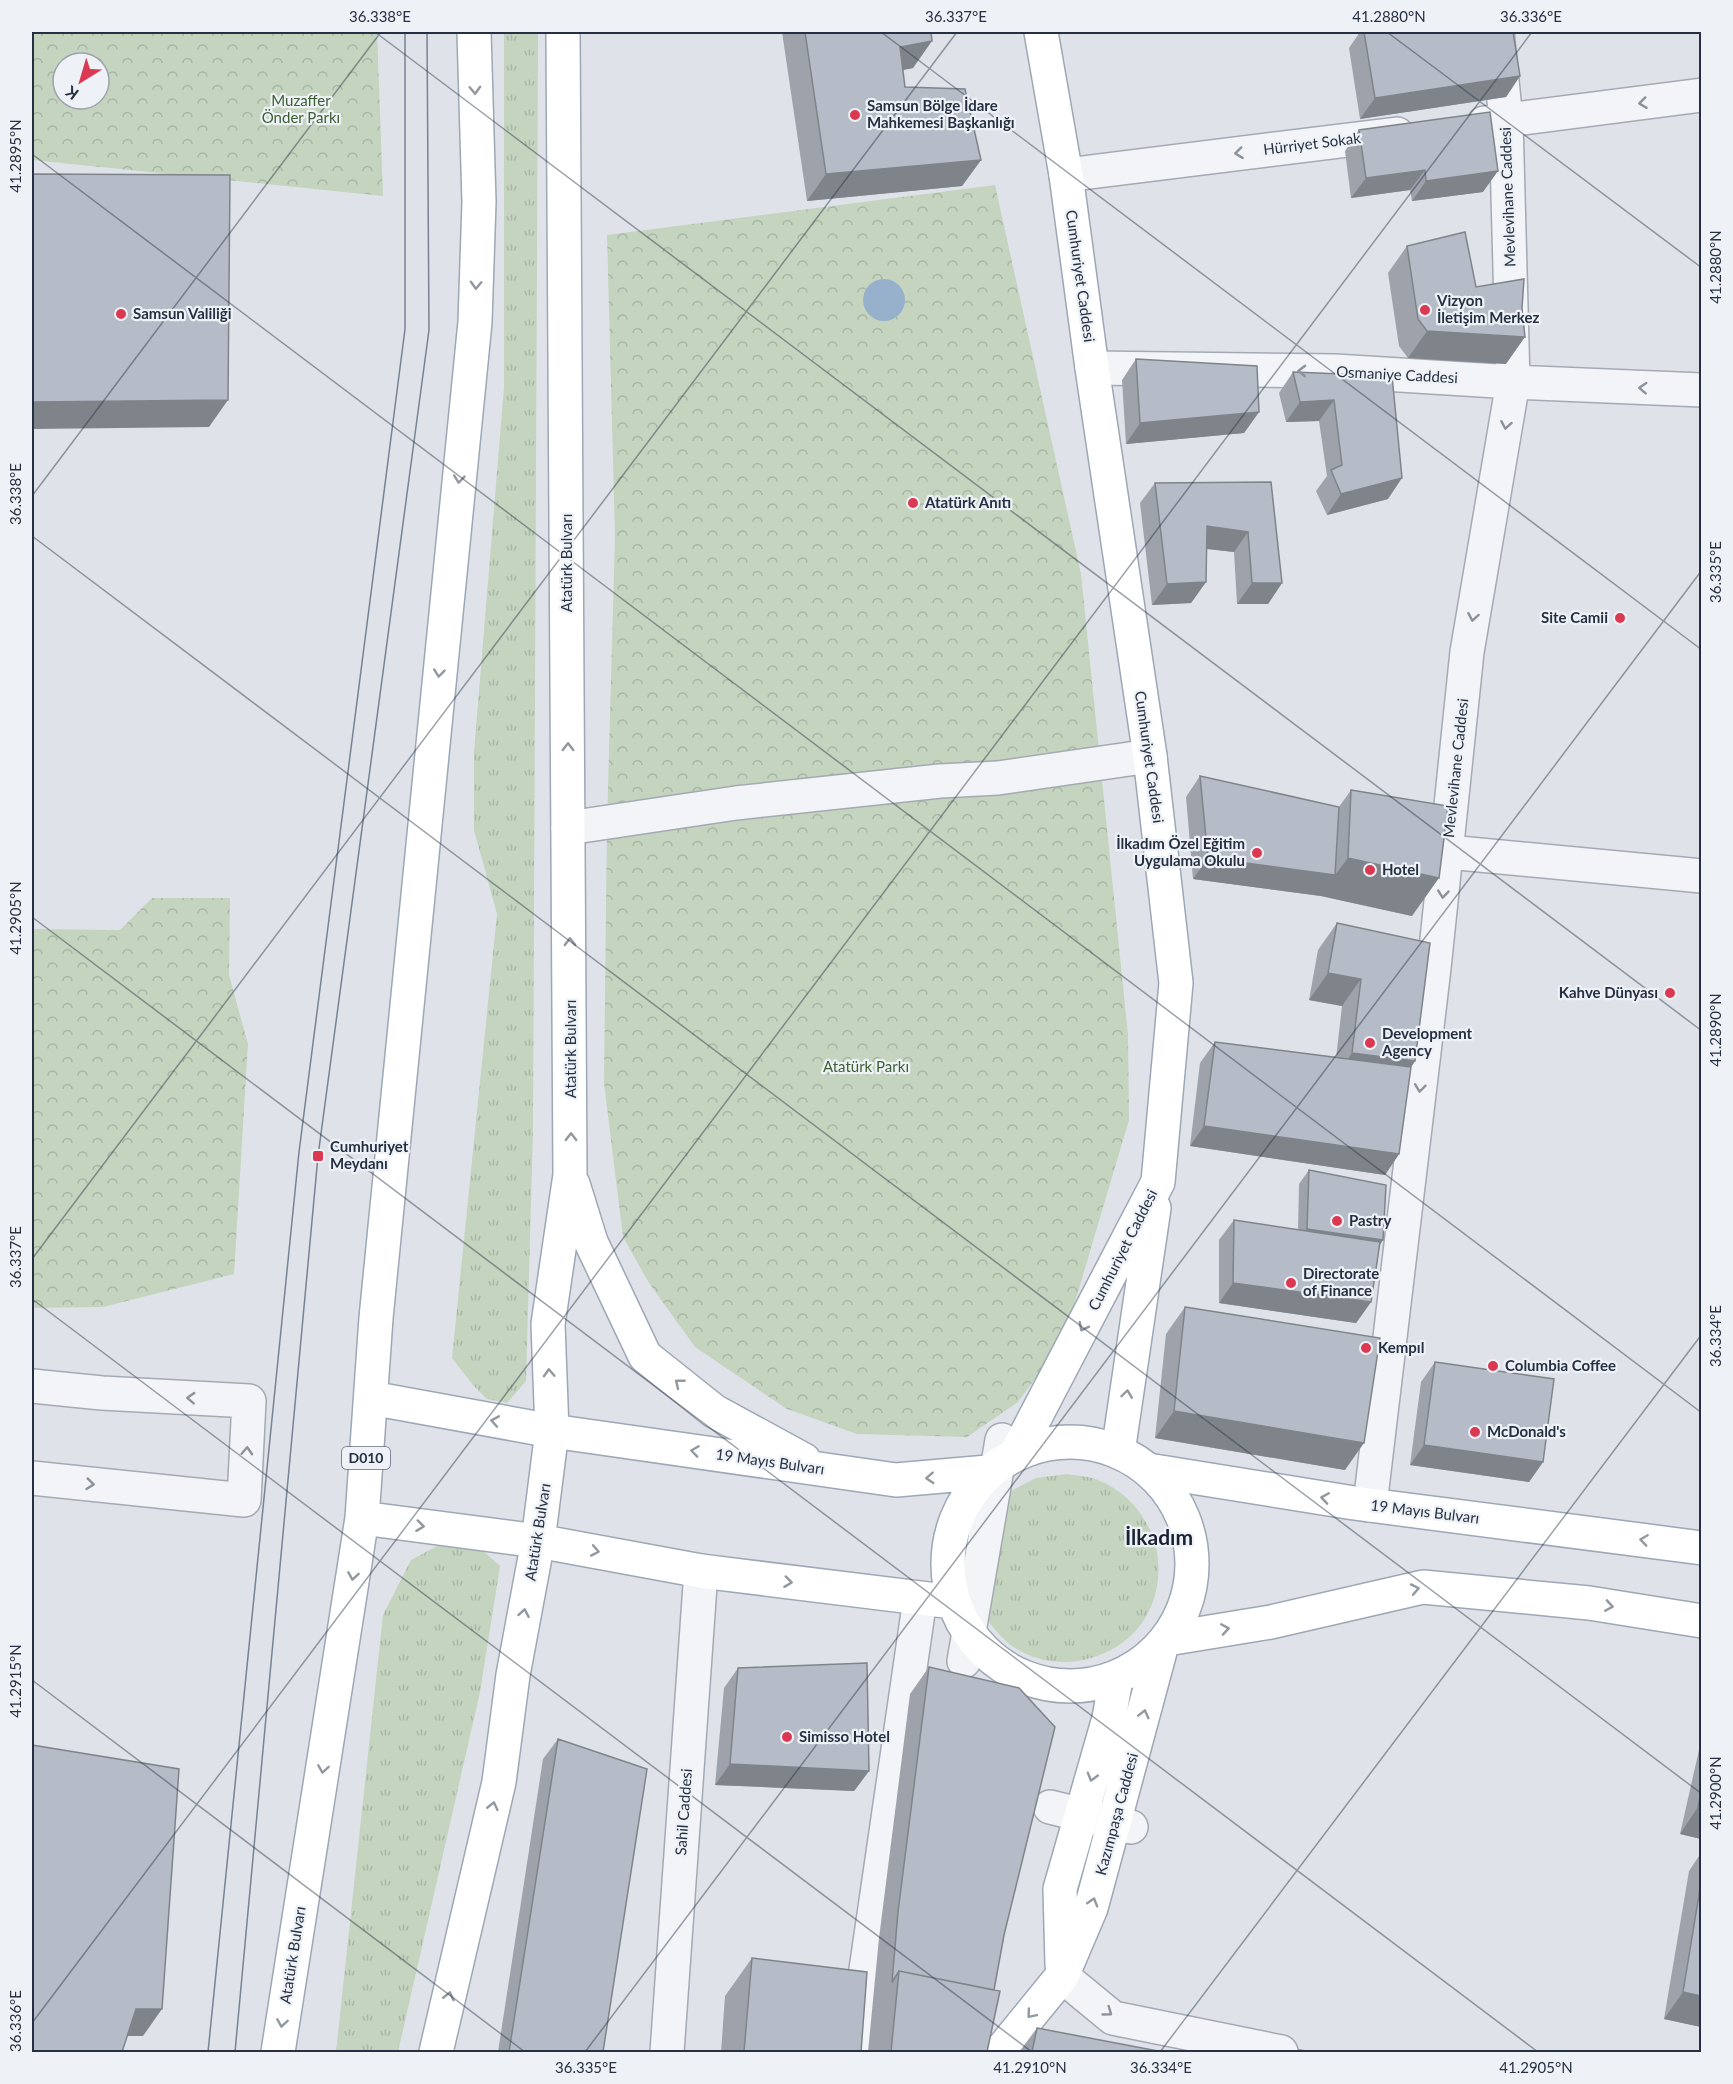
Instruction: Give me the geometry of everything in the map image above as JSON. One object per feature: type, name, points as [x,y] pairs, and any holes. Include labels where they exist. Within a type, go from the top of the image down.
[{"type":"main road","name":"Atatürk Bulvarı","points":[[278,2052],[362,1518],[381,1271],[475,322],[479,202],[474,32]]},
{"type":"main road","name":"Atatürk Bulvarı","points":[[436,2052],[499,1782],[513,1675],[538,1540],[552,1431],[548,1324],[570,1175],[563,32]]},
{"type":"main road","name":"Cumhuriyet Caddesi","points":[[1041,32],[1066,175],[1092,368],[1150,756],[1176,983],[1158,1182],[1001,1458],[965,1500],[951,1532],[947,1567],[953,1602],[967,1648],[1036,1683],[1076,1688],[1116,1679]]},
{"type":"main road","points":[[570,1175],[591,1242],[645,1356],[714,1411],[780,1445],[818,1468]]},
{"type":"main road","points":[[1118,1452],[1158,1182]]},
{"type":"main road","name":"19 Mayıs Bulvarı","points":[[371,1398],[552,1431],[896,1480],[1001,1458],[1049,1443],[1084,1442],[1118,1452],[1148,1470],[1370,1505],[1701,1548]]},
{"type":"main road","points":[[1062,1976],[1060,1889],[1109,1718],[1116,1679],[1164,1644],[1182,1615],[1192,1577],[1190,1537],[1174,1500],[1148,1470]]},
{"type":"main road","points":[[362,1518],[538,1540],[700,1571],[953,1602]]},
{"type":"main road","points":[[1164,1644],[1423,1587],[1589,1603],[1701,1621]]},
{"type":"main road","name":"Kazımpaşa Caddesi","points":[[1000,2052],[1062,1976],[1091,1908],[1123,1825],[1164,1644]]},
{"type":"street","name":"Mevlevihane Caddesi","points":[[1370,1505],[1448,852],[1467,652],[1513,382],[1506,120],[1497,32]]},
{"type":"street","points":[[1458,126],[1701,95]]},
{"type":"street","name":"Hürriyet Sokak","points":[[1066,175],[1423,131]]},
{"type":"street","name":"Osmaniye Caddesi","points":[[1092,368],[1335,371],[1701,390]]},
{"type":"street","points":[[568,828],[736,803],[932,782],[998,778],[1150,756]]},
{"type":"street","points":[[1448,852],[1701,876]]},
{"type":"street","points":[[32,1386],[102,1393],[249,1401],[244,1500],[32,1478]]},
{"type":"street","points":[[967,1648],[1001,1458]]},
{"type":"street","name":"Sahil Caddesi","points":[[667,2052],[700,1571]]},
{"type":"street","points":[[854,2052],[920,1599]]},
{"type":"street","points":[[1050,1807],[1123,1825]]},
{"type":"street","points":[[1062,1976],[1113,2018],[1266,2051]]},
{"type":"green space","name":"Muzaffer Önder Parkı","points":[[32,32],[377,32],[383,196],[32,160]]},
{"type":"green space","points":[[504,32],[538,32],[533,1130],[526,1381],[507,1403],[487,1399],[452,1358],[497,914],[474,830],[474,752],[504,387]]},
{"type":"green space","name":"Atatürk Parkı","points":[[995,185],[1081,574],[1128,1035],[1129,1120],[1064,1339],[1018,1402],[967,1437],[857,1434],[787,1409],[695,1347],[649,1283],[623,1237],[604,1083],[607,823],[615,536],[607,235]]},
{"type":"green space","points":[[152,898],[230,898],[229,975],[248,1044],[234,1274],[103,1307],[32,1308],[32,929],[120,930]]},
{"type":"green space","points":[[1067,1474],[1098,1480],[1115,1489],[1130,1501],[1142,1515],[1150,1531],[1156,1549],[1158,1567],[1157,1585],[1152,1604],[1143,1622],[1130,1636],[1115,1648],[1097,1656],[1078,1661],[1059,1662],[1040,1659],[1015,1648],[997,1632],[978,1606],[1009,1492],[1036,1478]]},
{"type":"green space","points":[[437,1546],[480,1548],[500,1566],[480,1692],[398,2052],[336,2052],[383,1615],[411,1560]]},
{"type":"water","points":[[884,279],[892,280],[899,285],[904,292],[904,308],[899,315],[892,320],[884,321],[876,320],[869,315],[864,308],[863,300],[864,292],[869,285],[876,280]]},
{"type":"building","name":"Samsun Bölge İdare Mahkemesi Başkanlığı","points":[[805,32],[931,32],[932,41],[900,47],[905,87],[965,89],[981,160],[826,174]]},
{"type":"building","points":[[1364,32],[1513,32],[1520,76],[1375,98]]},
{"type":"building","points":[[1490,112],[1498,171],[1426,181],[1425,170],[1366,178],[1359,130]]},
{"type":"building","name":"Samsun Valiliği","points":[[32,174],[230,175],[228,400],[32,402]]},
{"type":"building","points":[[1465,232],[1476,287],[1524,279],[1522,308],[1525,337],[1427,331],[1418,319],[1407,246]]},
{"type":"building","points":[[1136,359],[1257,366],[1259,412],[1140,423]]},
{"type":"building","points":[[1293,372],[1392,376],[1402,478],[1341,494],[1331,470],[1342,465],[1334,400],[1300,402]]},
{"type":"building","points":[[1271,482],[1282,583],[1252,583],[1248,532],[1207,526],[1206,582],[1167,584],[1155,483]]},
{"type":"building","name":"İlkadım Özel Eğitim Uygulama Okulu","points":[[1200,776],[1339,807],[1335,875],[1208,858]]},
{"type":"building","points":[[1351,790],[1448,806],[1439,878],[1348,858]]},
{"type":"building","points":[[1337,923],[1430,943],[1415,1061],[1352,1053],[1361,979],[1328,973]]},
{"type":"building","points":[[1215,1042],[1411,1067],[1399,1154],[1204,1126]]},
{"type":"building","name":"Pastry","points":[[1309,1170],[1386,1185],[1383,1240],[1307,1229]]},
{"type":"building","points":[[1234,1220],[1380,1242],[1371,1302],[1233,1283]]},
{"type":"building","points":[[1185,1307],[1380,1338],[1364,1443],[1174,1411]]},
{"type":"building","name":"McDonald's","points":[[1435,1362],[1554,1379],[1543,1462],[1424,1445]]},
{"type":"building","name":"Simisso Hotel","points":[[867,1663],[869,1771],[730,1764],[738,1668]]},
{"type":"building","points":[[929,1667],[1019,1688],[1055,1727],[1004,1935],[994,1990],[899,1971],[892,1982],[898,1912]]},
{"type":"building","points":[[558,1739],[647,1769],[603,2052],[509,2052]]},
{"type":"building","points":[[32,1745],[179,1769],[162,2009],[136,2009],[122,2052],[32,2052]]},
{"type":"building","points":[[1701,1883],[1701,1996],[1683,1992]]},
{"type":"building","points":[[752,1958],[867,1972],[861,2052],[744,2052]]},
{"type":"building","points":[[899,1971],[1000,1991],[987,2052],[891,2052]]},
{"type":"building","points":[[1037,2028],[1163,2052],[1032,2052]]},
{"type":"tram line","points":[[208,2052],[299,1152],[405,329],[405,32]]},
{"type":"tram line","points":[[235,2052],[318,1156],[429,330],[427,32]]},
{"type":"place","name":"Samsun Bölge İdare Mahkemesi Başkanlığı","points":[[855,115]]},
{"type":"place","name":"Vizyon İletişim Merkez","points":[[1425,310]]},
{"type":"place","name":"Samsun Valiliği","points":[[121,314]]},
{"type":"place","name":"Atatürk Anıtı","points":[[913,503]]},
{"type":"place","name":"Site Camii","points":[[1620,618]]},
{"type":"place","name":"İlkadım Özel Eğitim Uygulama Okulu","points":[[1257,853]]},
{"type":"place","name":"Hotel","points":[[1370,870]]},
{"type":"place","name":"Kahve Dünyası","points":[[1670,993]]},
{"type":"place","name":"Development Agency","points":[[1370,1043]]},
{"type":"place","name":"Cumhuriyet Meydanı","points":[[318,1156]]},
{"type":"place","name":"Pastry","points":[[1337,1221]]},
{"type":"place","name":"Directorate of Finance","points":[[1291,1283]]},
{"type":"place","name":"Kempıl","points":[[1366,1348]]},
{"type":"place","name":"Columbia Coffee","points":[[1493,1366]]},
{"type":"place","name":"McDonald's","points":[[1475,1432]]},
{"type":"place","name":"Simisso Hotel","points":[[787,1737]]},
{"type":"district","name":"İlkadım","points":[[1159,1538]]}]
